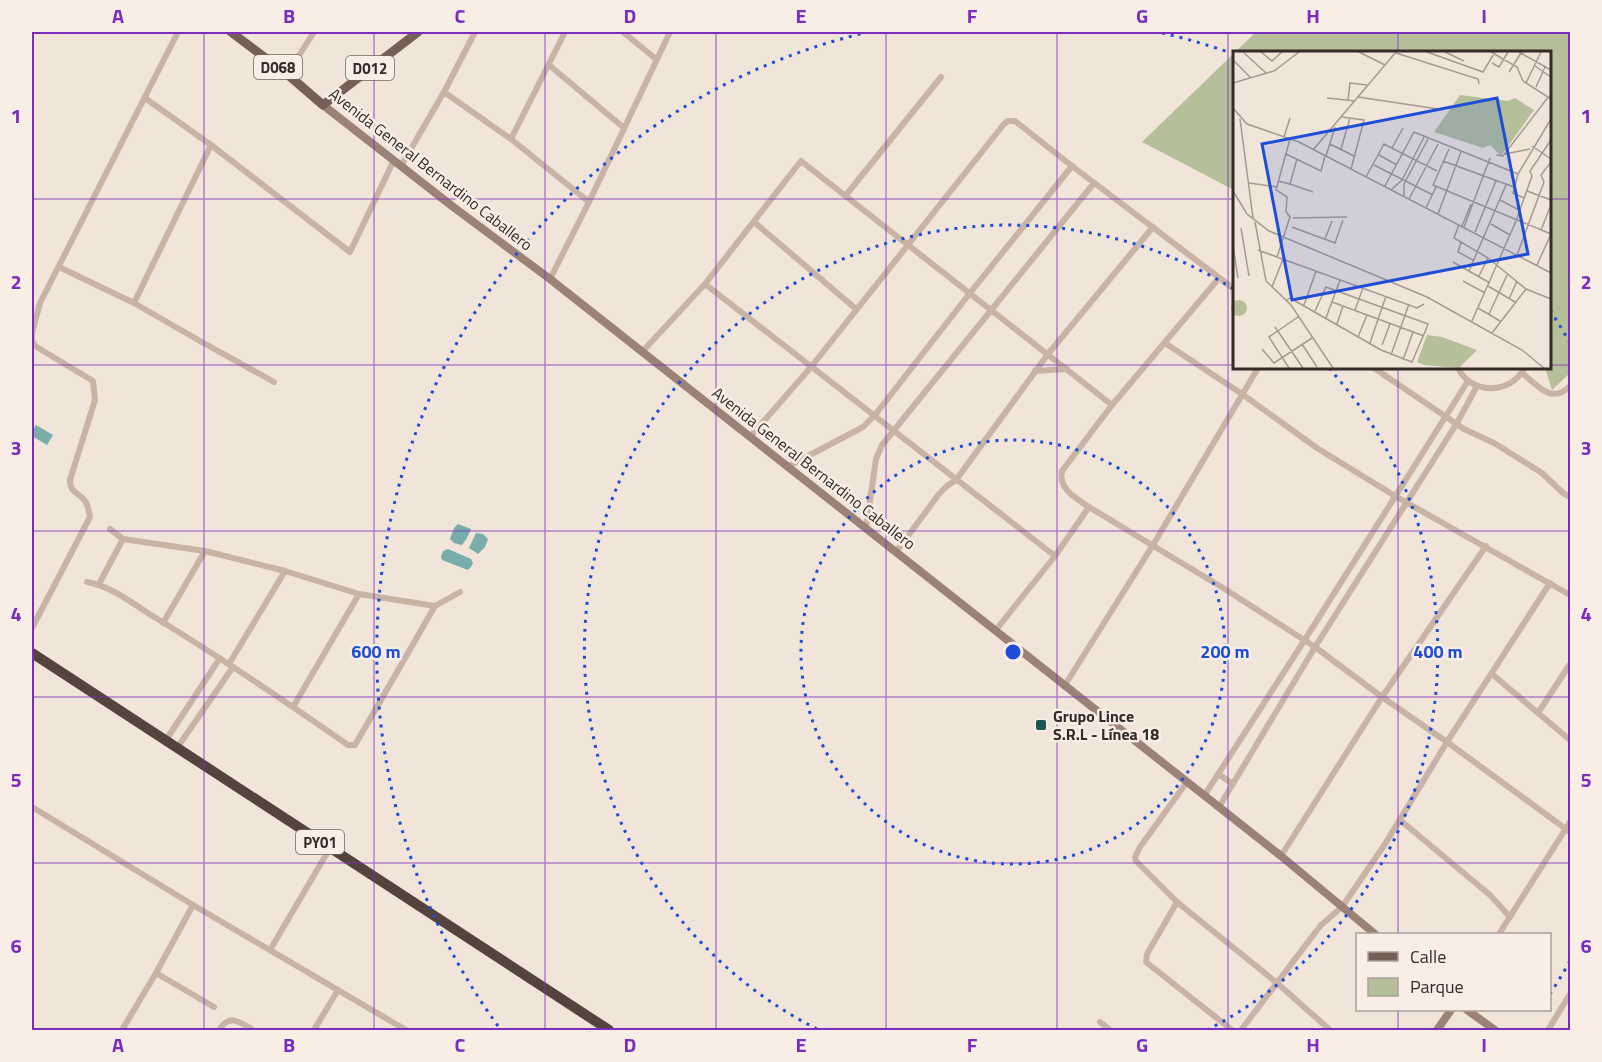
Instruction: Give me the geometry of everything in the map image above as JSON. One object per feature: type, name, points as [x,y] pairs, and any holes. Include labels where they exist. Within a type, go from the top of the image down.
[{"type":"highway","name":"PY01","points":[[32,653],[609,1030]]},
{"type":"main road","name":"Avenida General Bernardino Caballero","points":[[231,32],[287,74],[452,207],[550,279],[866,528],[1281,856],[1374,933]]},
{"type":"main road","name":"D012","points":[[323,105],[418,32]]},
{"type":"main road","points":[[1437,1030],[1450,1011]]},
{"type":"main road","points":[[1468,1011],[1496,1030]]},
{"type":"street","points":[[32,628],[90,517],[85,500],[74,491],[70,480],[95,400],[93,381],[35,345],[32,334],[40,303],[178,32]]},
{"type":"street","points":[[287,74],[314,32]]},
{"type":"street","points":[[146,98],[350,252],[398,163],[444,92],[475,32]]},
{"type":"street","points":[[511,139],[565,32]]},
{"type":"street","points":[[623,32],[656,59]]},
{"type":"street","points":[[550,279],[670,32]]},
{"type":"street","points":[[549,65],[624,128]]},
{"type":"street","points":[[846,195],[941,77]]},
{"type":"street","points":[[444,92],[511,139],[589,202]]},
{"type":"street","points":[[750,437],[811,367],[1008,121],[1015,121],[1233,288]]},
{"type":"street","points":[[134,303],[211,145]]},
{"type":"street","points":[[642,352],[705,284],[801,160],[1112,405]]},
{"type":"street","points":[[787,467],[863,427],[875,415],[1072,166]]},
{"type":"street","points":[[866,528],[876,459],[882,445],[1094,183]]},
{"type":"street","points":[[754,222],[856,309]]},
{"type":"street","points":[[896,552],[939,494],[956,480],[1048,354],[1153,227]]},
{"type":"street","points":[[59,267],[134,303],[274,382]]},
{"type":"street","points":[[1219,278],[1112,405],[1062,471],[1061,480],[1068,491],[1089,507],[1315,647],[1382,698],[1448,742],[1568,831]]},
{"type":"street","points":[[705,284],[1055,556]]},
{"type":"street","points":[[32,300],[40,303]]},
{"type":"street","points":[[1165,343],[1242,394],[1317,448],[1395,496],[1570,595]]},
{"type":"street","points":[[1035,372],[1067,369]]},
{"type":"street","points":[[1065,685],[1153,545],[1257,369]]},
{"type":"street","points":[[1376,369],[1464,429],[1494,443],[1542,473],[1570,497]]},
{"type":"street","points":[[1458,369],[1468,381],[1490,389],[1502,387],[1513,381],[1523,370],[1545,392],[1552,395],[1561,394],[1570,386]]},
{"type":"street","points":[[1204,796],[1468,381]]},
{"type":"street","points":[[1219,807],[1315,647],[1478,386]]},
{"type":"street","points":[[995,631],[1055,556],[1089,507]]},
{"type":"street","points":[[110,529],[123,539],[205,552],[285,571],[359,594],[435,606]]},
{"type":"street","points":[[99,584],[123,539]]},
{"type":"street","points":[[1281,856],[1382,698],[1486,546]]},
{"type":"street","points":[[163,623],[205,552]]},
{"type":"street","points":[[177,748],[231,666],[285,571]]},
{"type":"street","points":[[87,582],[99,584],[220,658],[348,746],[355,745],[435,606],[460,592]]},
{"type":"street","points":[[1241,1030],[1321,925],[1342,907],[1385,844],[1550,583]]},
{"type":"street","points":[[293,707],[359,594]]},
{"type":"street","points":[[166,740],[220,658]]},
{"type":"street","points":[[1538,713],[1570,664]]},
{"type":"street","points":[[1492,674],[1570,740]]},
{"type":"street","points":[[1218,774],[1233,784]]},
{"type":"street","points":[[1187,782],[1135,857],[1177,902],[1277,983],[1330,1030]]},
{"type":"street","points":[[32,807],[406,1030]]},
{"type":"street","points":[[1400,820],[1490,895],[1510,917]]},
{"type":"street","points":[[1500,933],[1568,831],[1570,822]]},
{"type":"street","points":[[270,950],[330,848]]},
{"type":"street","points":[[1177,902],[1147,954],[1146,962],[1232,1030]]},
{"type":"street","points":[[122,1030],[193,905]]},
{"type":"street","points":[[156,973],[214,1007]]},
{"type":"street","points":[[314,1030],[338,990]]},
{"type":"street","points":[[1548,1030],[1570,994]]},
{"type":"street","points":[[219,1030],[229,1020],[236,1020],[253,1030]]},
{"type":"street","points":[[1100,1022],[1110,1030]]},
{"type":"green space","points":[[1256,32],[1570,32],[1570,373],[1552,390],[1545,369],[1551,369],[1551,51],[1236,51]]},
{"type":"green space","points":[[1233,54],[1233,189],[1142,142]]},
{"type":"water","points":[[36,425],[53,435],[47,445],[32,436]]},
{"type":"water","points":[[458,524],[471,529],[462,545],[450,539]]},
{"type":"water","points":[[476,533],[483,534],[488,539],[485,547],[478,554],[469,548]]},
{"type":"water","points":[[448,549],[471,559],[473,563],[471,567],[468,570],[442,560],[443,551]]},
{"type":"place","name":"Grupo Lince S.R.L - Línea 18","points":[[1041,725]]}]
